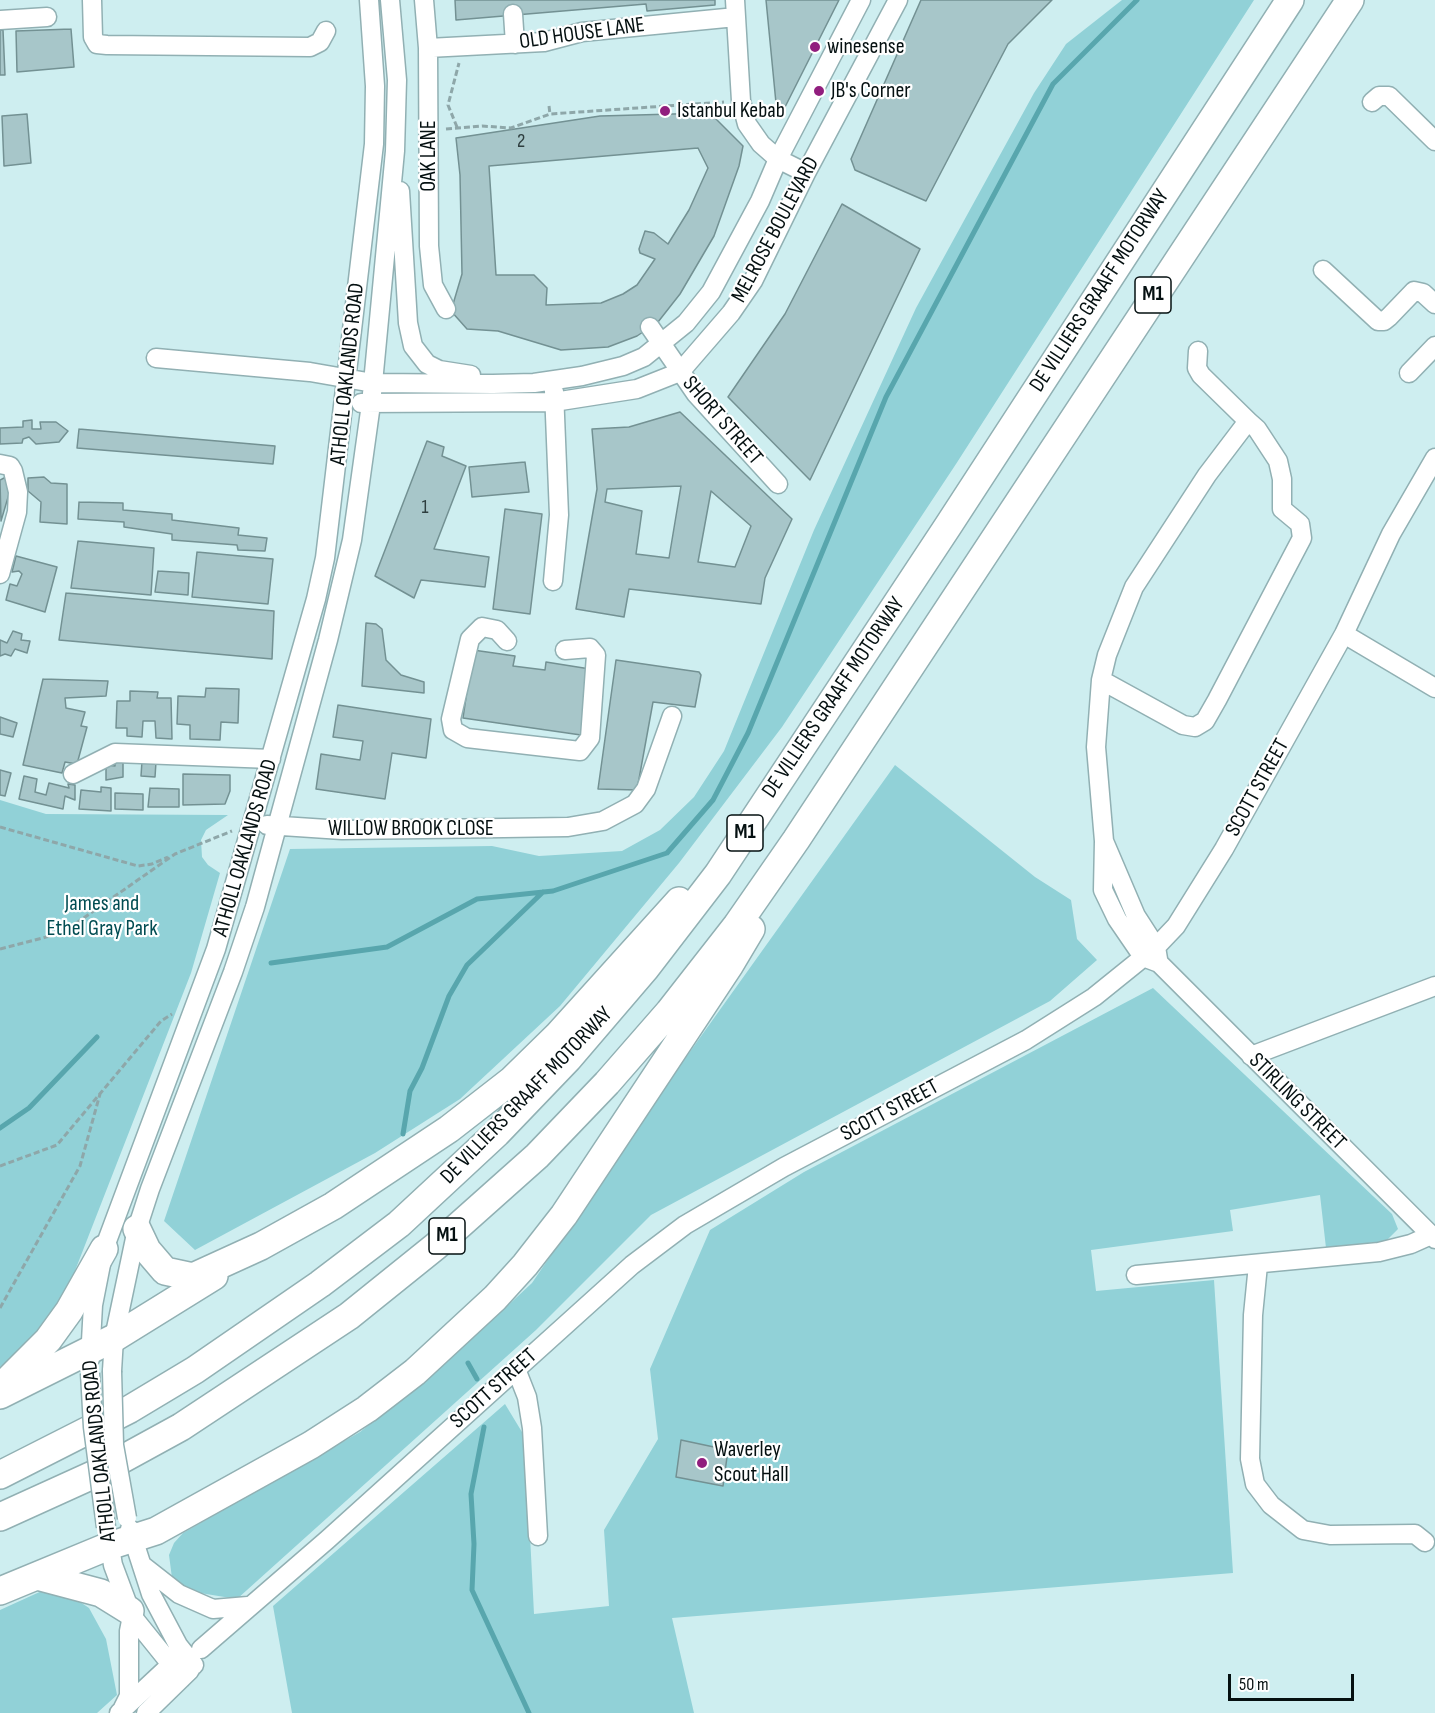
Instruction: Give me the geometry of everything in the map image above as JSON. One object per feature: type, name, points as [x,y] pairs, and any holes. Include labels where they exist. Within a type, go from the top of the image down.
[{"type":"highway","name":"DE VILLIERS GRAAFF MOTORWAY","points":[[0,1475],[130,1409],[195,1370],[320,1284],[399,1224],[497,1133],[568,1059],[645,969],[717,874],[948,526],[1290,0]]},
{"type":"highway","name":"M1","points":[[0,1517],[98,1473],[181,1427],[349,1316],[436,1246],[537,1156],[607,1083],[690,986],[796,840],[1350,0]]},
{"type":"highway","points":[[0,1591],[123,1539],[156,1531],[266,1471],[368,1409],[416,1372],[495,1298],[532,1257],[600,1164],[729,966],[796,840]]},
{"type":"highway","points":[[0,1395],[90,1362],[114,1338],[401,1162],[512,1080],[557,1036],[670,908],[717,874]]},
{"type":"highway","points":[[137,1229],[154,1260],[165,1271],[183,1276],[208,1272],[261,1246]]},
{"type":"highway","points":[[0,1388],[48,1340],[69,1311],[104,1249]]},
{"type":"highway","points":[[38,1576],[101,1593],[131,1614]]},
{"type":"street","points":[[92,0],[93,37],[97,44],[310,47],[320,42],[326,31]]},
{"type":"street","name":"ATHOLL OAKLANDS ROAD","points":[[187,1662],[123,1539],[93,1426],[90,1362],[96,1281],[104,1249],[216,949],[254,823],[325,558],[374,144],[375,86],[369,0]]},
{"type":"street","name":"ATHOLL OAKLANDS ROAD","points":[[187,1662],[131,1614],[114,1445],[112,1371],[114,1338],[137,1229],[150,1189],[234,972],[277,827],[328,640],[351,540],[371,404],[395,151],[397,80],[390,0]]},
{"type":"street","name":"OAK LANE","points":[[424,0],[428,48],[429,246],[433,285],[446,309]]},
{"type":"street","name":"MELROSE BOULEVARD","points":[[156,358],[309,372],[373,383],[534,383],[623,366],[667,349],[711,292],[760,201],[778,159],[861,0]]},
{"type":"street","name":"MELROSE BOULEVARD","points":[[344,402],[371,404],[554,402],[637,390],[680,372],[732,314],[753,281],[806,173],[898,0]]},
{"type":"street","points":[[736,8],[741,101],[747,124],[756,138],[778,159],[806,173]]},
{"type":"street","name":"OLD HOUSE LANE","points":[[428,48],[544,42],[582,32],[736,8]]},
{"type":"street","points":[[513,14],[515,44]]},
{"type":"street","points":[[0,20],[47,17]]},
{"type":"street","points":[[1371,102],[1379,96],[1389,96],[1435,141]]},
{"type":"street","points":[[395,151],[403,222],[408,323],[413,346],[418,355],[439,370],[534,383]]},
{"type":"street","points":[[1323,270],[1378,321],[1384,321],[1389,317],[1414,291],[1423,293],[1435,304]]},
{"type":"street","name":"SHORT STREET","points":[[650,327],[667,349],[680,372],[778,484]]},
{"type":"street","points":[[1409,373],[1435,346]]},
{"type":"street","points":[[1101,680],[1183,725],[1195,727],[1205,721],[1302,538],[1300,524],[1281,506],[1282,479],[1278,461],[1257,429],[1201,375],[1197,368],[1198,351]]},
{"type":"street","points":[[553,581],[559,515],[554,381]]},
{"type":"street","name":"STIRLING STREET","points":[[1248,421],[1207,475],[1134,587],[1107,655],[1101,680],[1096,747],[1104,841],[1104,890],[1117,919],[1433,1237]]},
{"type":"street","name":"SCOTT STREET","points":[[187,1662],[327,1540],[632,1265],[685,1225],[784,1167],[1026,1040],[1153,956],[1176,926],[1224,849],[1344,634],[1391,534],[1435,458]]},
{"type":"street","points":[[0,464],[10,466],[18,492],[17,512],[0,574]]},
{"type":"street","points":[[507,641],[497,630],[482,627],[470,639],[452,719],[453,730],[467,738],[580,751],[590,738],[596,656],[590,648],[566,650]]},
{"type":"street","points":[[1344,634],[1435,688]]},
{"type":"street","name":"WILLOW BROOK CLOSE","points":[[254,823],[277,827],[342,830],[568,827],[603,821],[635,804],[646,789],[672,716]]},
{"type":"street","points":[[73,774],[115,753],[271,759]]},
{"type":"street","points":[[1251,1056],[1434,991]]},
{"type":"street","points":[[1136,1275],[1379,1252],[1433,1237]]},
{"type":"street","points":[[1258,1265],[1253,1306],[1250,1459],[1256,1484],[1271,1505],[1291,1522],[1309,1532],[1330,1535],[1414,1534],[1425,1542]]},
{"type":"street","points":[[516,1369],[527,1397],[538,1536]]},
{"type":"street","points":[[123,1539],[179,1594],[213,1609],[249,1606]]},
{"type":"street","points":[[121,1711],[129,1696],[131,1614]]},
{"type":"street","points":[[121,1711],[187,1662]]},
{"type":"street","points":[[146,1713],[187,1662]]},
{"type":"path","points":[[458,127],[448,105],[462,56],[460,46]]},
{"type":"path","points":[[429,131],[458,127],[511,128],[550,114],[741,101]]},
{"type":"path","points":[[549,106],[550,114]]},
{"type":"path","points":[[0,827],[138,866],[152,864],[254,823]]},
{"type":"path","points":[[0,949],[50,936],[75,924],[175,854]]},
{"type":"path","points":[[0,1166],[57,1145],[161,1021],[198,999]]},
{"type":"path","points":[[0,1308],[80,1166],[101,1092]]},
{"type":"green space","points":[[1122,0],[1254,0],[956,464],[782,727],[679,863],[560,1006],[460,1099],[375,1153],[195,1250],[164,1221],[290,849],[492,846],[539,856],[622,851],[660,830],[694,797],[724,751],[814,530],[916,308],[1034,93],[1066,44]]},
{"type":"green space","points":[[895,765],[1035,877],[1071,900],[1077,939],[1097,960],[1050,1001],[651,1215],[536,1330],[237,1599],[200,1593],[182,1586],[172,1578],[169,1555],[174,1543],[183,1533],[360,1432],[446,1363],[532,1283],[674,1074]]},
{"type":"green space","name":"James and Ethel Gray Park","points":[[0,800],[46,814],[228,815],[206,830],[201,840],[202,857],[208,865],[220,873],[191,973],[71,1281],[47,1319],[29,1341],[0,1367]]},
{"type":"green space","points":[[1153,988],[1392,1214],[1398,1229],[1386,1241],[1326,1248],[1320,1195],[1230,1210],[1233,1231],[1091,1250],[1096,1291],[1214,1280],[1233,1573],[672,1618],[694,1713],[292,1713],[273,1606],[505,1404],[525,1437],[534,1614],[609,1606],[604,1530],[658,1439],[650,1369],[710,1230],[804,1172]]},
{"type":"green space","points":[[55,1585],[89,1608],[106,1639],[117,1695],[97,1713],[0,1713],[0,1610]]},
{"type":"building","points":[[455,0],[715,0],[715,5],[647,11],[646,4],[456,20]]},
{"type":"building","points":[[766,0],[839,0],[783,111],[778,110],[776,103]]},
{"type":"building","points":[[921,0],[1052,0],[1008,44],[926,201],[855,170],[851,159]]},
{"type":"building","points":[[71,29],[74,67],[17,72],[16,31]]},
{"type":"building","points":[[0,30],[3,30],[5,75],[0,75]]},
{"type":"building","points":[[710,113],[743,146],[739,166],[714,236],[680,294],[658,322],[637,336],[608,347],[561,350],[498,331],[467,329],[451,311],[462,274],[460,175],[456,138],[600,116]],"holes":[[[698,148],[708,168],[689,210],[668,244],[654,233],[645,231],[639,249],[640,253],[655,259],[637,285],[623,294],[601,303],[546,305],[547,288],[534,275],[496,275],[489,166]]]},
{"type":"building","points":[[27,114],[31,163],[4,166],[2,116]]},
{"type":"building","points":[[842,204],[920,249],[810,480],[728,397],[785,314]]},
{"type":"building","points":[[680,412],[792,519],[765,578],[761,604],[629,589],[624,617],[576,609],[597,489],[592,429],[629,427]],"holes":[[[681,486],[669,558],[636,554],[642,511],[605,502],[607,489]],[[711,491],[751,526],[735,567],[698,562]]]},
{"type":"building","points":[[32,420],[32,429],[41,429],[40,422],[56,422],[68,431],[59,442],[36,444],[29,437],[23,439],[22,443],[0,444],[0,428],[23,427],[23,421]]},
{"type":"building","points":[[79,429],[275,446],[273,464],[77,448]]},
{"type":"building","points":[[427,441],[444,447],[442,456],[466,466],[434,549],[489,557],[485,587],[421,580],[414,598],[375,576]]},
{"type":"building","points":[[525,462],[529,492],[472,497],[469,467]]},
{"type":"building","points":[[44,477],[51,483],[67,484],[67,524],[40,522],[41,502],[28,491],[28,478]]},
{"type":"building","points":[[4,478],[8,480],[9,494],[1,521],[0,480]]},
{"type":"building","points":[[79,502],[123,503],[123,510],[172,514],[172,520],[239,528],[238,535],[267,538],[265,551],[238,550],[237,545],[172,540],[172,534],[124,527],[124,522],[78,519]]},
{"type":"building","points":[[505,509],[542,514],[530,614],[493,609]]},
{"type":"building","points":[[78,541],[154,548],[151,595],[71,588]]},
{"type":"building","points":[[197,552],[273,559],[268,604],[192,597]]},
{"type":"building","points":[[16,556],[57,567],[45,612],[6,600],[10,584],[17,586],[22,574],[19,571],[12,572]]},
{"type":"building","points":[[158,571],[189,573],[188,595],[155,592]]},
{"type":"building","points":[[66,593],[274,611],[272,659],[59,640]]},
{"type":"building","points":[[366,623],[376,624],[382,629],[386,660],[401,675],[424,682],[424,693],[362,686]]},
{"type":"building","points":[[13,631],[22,634],[21,640],[30,641],[27,653],[15,649],[11,656],[5,654],[0,656],[0,640],[7,643]]},
{"type":"building","points":[[473,650],[515,656],[513,666],[545,670],[546,662],[590,669],[581,735],[463,718]]},
{"type":"building","points":[[616,660],[699,672],[701,675],[695,707],[653,702],[637,790],[598,789]]},
{"type":"building","points":[[43,679],[108,681],[106,696],[65,698],[66,708],[85,712],[81,726],[87,727],[77,764],[65,762],[62,773],[23,765]]},
{"type":"building","points":[[206,688],[239,689],[238,723],[221,722],[220,740],[190,739],[190,725],[177,724],[178,696],[205,697]]},
{"type":"building","points":[[130,691],[158,692],[157,698],[171,698],[172,739],[156,738],[155,721],[143,721],[142,737],[127,736],[127,728],[116,728],[117,701],[130,701]]},
{"type":"building","points":[[338,705],[431,719],[426,758],[392,753],[385,799],[316,789],[321,754],[360,760],[363,741],[333,737]]},
{"type":"building","points":[[0,717],[17,723],[13,737],[0,734]]},
{"type":"building","points":[[115,761],[123,761],[123,777],[106,780],[106,765],[115,766]]},
{"type":"building","points":[[142,761],[156,762],[155,777],[141,776]]},
{"type":"building","points":[[0,770],[11,773],[5,796],[0,795]]},
{"type":"building","points":[[183,774],[230,775],[230,791],[225,804],[183,805]]},
{"type":"building","points":[[24,776],[37,779],[35,792],[46,795],[49,783],[69,788],[68,784],[75,785],[75,800],[65,796],[63,809],[19,799]]},
{"type":"building","points":[[101,787],[111,788],[111,811],[79,809],[81,790],[101,792]]},
{"type":"building","points":[[150,788],[179,789],[179,807],[148,807]]},
{"type":"building","points":[[115,793],[143,794],[143,810],[115,809]]},
{"type":"building","name":"Waverley Scout Hall","points":[[681,1440],[728,1450],[723,1486],[676,1477]]},
{"type":"waterway","points":[[271,963],[387,947],[477,899],[553,891],[667,853],[713,800],[748,733],[886,397],[1053,84],[1137,0]]},
{"type":"waterway","points":[[403,1134],[410,1091],[422,1068],[449,996],[467,965],[543,892]]},
{"type":"waterway","points":[[0,1128],[29,1108],[97,1037]]},
{"type":"waterway","points":[[468,1363],[477,1379]]},
{"type":"waterway","points":[[484,1427],[471,1494],[474,1544],[472,1590],[529,1713]]},
{"type":"place","name":"winesense","points":[[815,47]]},
{"type":"place","name":"JB's Corner","points":[[819,91]]},
{"type":"place","name":"Istanbul Kebab","points":[[665,111]]},
{"type":"place","name":"Waverley Scout Hall","points":[[702,1463]]}]
